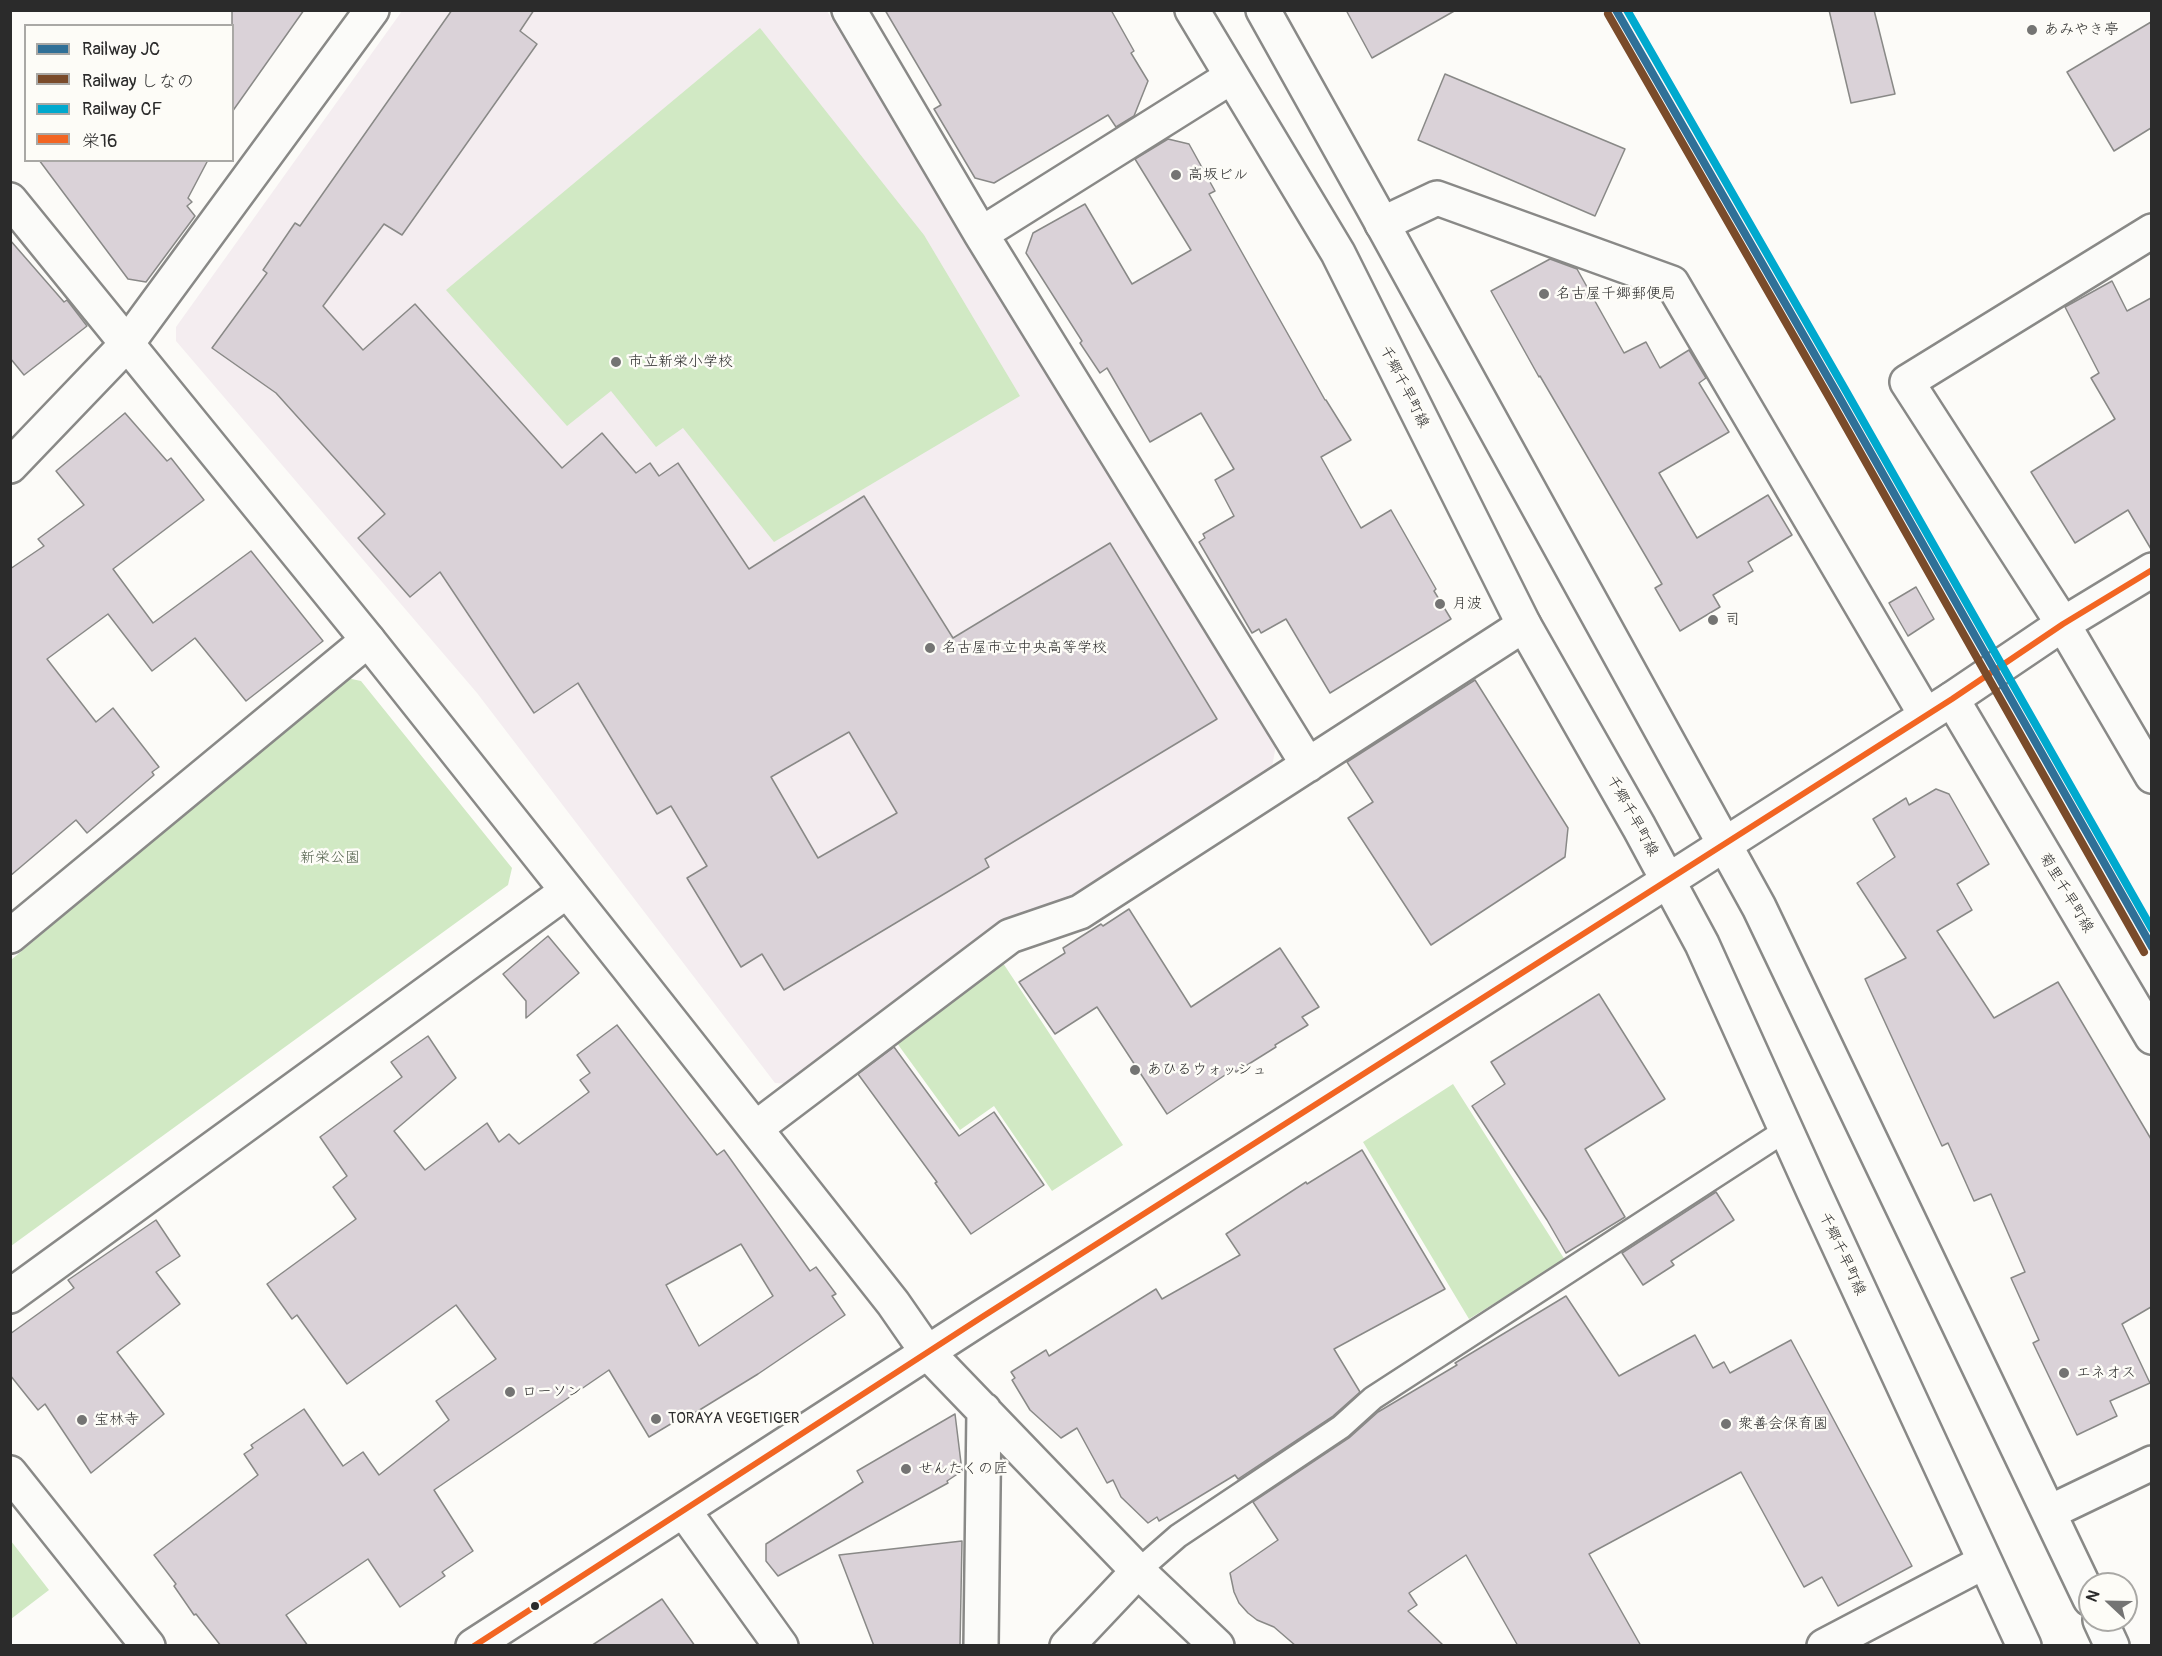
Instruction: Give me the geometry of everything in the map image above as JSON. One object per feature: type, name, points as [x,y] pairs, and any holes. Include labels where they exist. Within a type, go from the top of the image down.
[{"type":"main road","points":[[10,466],[126,345],[372,10]]},
{"type":"main road","points":[[849,10],[981,234],[1308,765]]},
{"type":"main road","name":"千郷千早町線","points":[[1192,10],[1338,253],[1524,625],[1669,880],[1702,944],[2024,1646]]},
{"type":"main road","points":[[1263,10],[1759,907],[2078,1573]]},
{"type":"main road","points":[[981,234],[1231,77]]},
{"type":"main road","name":"菊里千早町線","points":[[1382,224],[1437,198],[1672,283],[1939,707],[1981,749],[2151,1037]]},
{"type":"main road","points":[[10,200],[368,640],[756,1128],[893,1303],[927,1352],[1138,1571],[1217,1646]]},
{"type":"main road","points":[[2151,231],[1907,382],[2063,624],[2151,776]]},
{"type":"main road","points":[[473,1646],[927,1352],[1939,707],[2063,624],[2151,570]]},
{"type":"main road","points":[[756,1128],[1010,936],[1080,912],[1524,625]]},
{"type":"main road","points":[[10,936],[368,640]]},
{"type":"main road","points":[[10,1296],[567,891]]},
{"type":"main road","points":[[981,1646],[984,1410]]},
{"type":"main road","points":[[2050,1512],[2151,1463]]},
{"type":"main road","points":[[10,1473],[148,1646]]},
{"type":"main road","points":[[684,1511],[781,1646]]},
{"type":"main road","points":[[1824,1646],[1984,1562]]},
{"type":"main road","points":[[1067,1646],[1138,1571]]},
{"type":"main road","points":[[2106,1632],[2112,1646]]},
{"type":"lane","points":[[1138,1571],[1178,1536],[1341,1427],[1373,1398],[1786,1130]]},
{"type":"shaded area","points":[[402,11],[827,11],[1051,382],[1276,745],[1271,773],[1088,893],[999,923],[792,1084],[775,1083],[477,693],[176,341],[176,327]]},
{"type":"green space","points":[[760,28],[924,235],[1020,396],[774,542],[683,428],[656,447],[611,391],[567,426],[446,290]]},
{"type":"green space","name":"新栄公園","points":[[347,678],[361,681],[512,868],[508,885],[11,1246],[11,960]]},
{"type":"green space","points":[[999,957],[1123,1145],[1052,1191],[994,1106],[960,1130],[894,1039]]},
{"type":"green space","points":[[1453,1084],[1565,1260],[1469,1319],[1363,1142]]},
{"type":"green space","points":[[11,1541],[49,1590],[10,1619]]},
{"type":"building","points":[[232,10],[304,10],[234,109],[234,24],[232,24]]},
{"type":"building","points":[[452,10],[534,10],[520,31],[537,44],[402,235],[384,224],[323,306],[363,350],[415,304],[562,468],[602,433],[636,473],[650,463],[659,476],[678,463],[749,569],[864,496],[953,638],[1110,543],[1217,719],[985,859],[989,867],[784,990],[762,954],[741,967],[687,878],[707,866],[671,806],[657,814],[578,683],[534,713],[440,572],[410,597],[358,538],[385,514],[276,393],[212,348],[267,273],[263,270],[295,223],[300,226]],"holes":[[[849,732],[897,813],[818,858],[771,777]]]},
{"type":"building","points":[[885,10],[1111,10],[1134,51],[1131,53],[1148,81],[1134,116],[1116,127],[1108,115],[994,183],[975,178],[934,109],[941,105]]},
{"type":"building","points":[[1346,10],[1456,10],[1372,58]]},
{"type":"building","points":[[1829,10],[1874,10],[1895,94],[1851,103]]},
{"type":"building","points":[[2151,22],[2151,128],[2114,151],[2067,72]]},
{"type":"building","points":[[1445,74],[1625,149],[1595,216],[1418,140]]},
{"type":"building","points":[[1168,139],[1189,144],[1215,191],[1209,194],[1325,400],[1351,440],[1321,457],[1361,528],[1391,510],[1451,619],[1330,693],[1286,619],[1261,633],[1259,629],[1252,633],[1199,542],[1205,538],[1203,534],[1234,516],[1215,480],[1234,469],[1201,413],[1150,442],[1107,368],[1100,373],[1026,253],[1033,233],[1085,204],[1132,284],[1191,250],[1135,159]]},
{"type":"building","points":[[40,162],[207,162],[188,198],[192,202],[187,206],[195,216],[146,282],[128,279]]},
{"type":"building","points":[[10,240],[64,302],[67,300],[87,326],[24,375],[10,358]]},
{"type":"building","points":[[1550,259],[1577,269],[1624,353],[1646,342],[1660,368],[1689,350],[1706,378],[1699,383],[1729,432],[1659,473],[1697,538],[1768,495],[1792,535],[1748,562],[1753,571],[1713,595],[1720,607],[1680,631],[1655,588],[1662,584],[1539,377],[1491,291]]},
{"type":"building","points":[[2112,281],[2127,311],[2151,298],[2151,549],[2128,510],[2075,543],[2031,472],[2115,419],[2091,378],[2099,373],[2065,307]]},
{"type":"building","points":[[125,413],[167,461],[171,458],[204,500],[113,569],[153,623],[251,551],[323,641],[246,701],[195,638],[152,671],[108,614],[47,659],[96,722],[113,708],[159,767],[152,772],[154,775],[87,833],[76,820],[10,876],[10,569],[44,546],[38,539],[84,505],[56,471]]},
{"type":"building","points":[[1916,587],[1934,619],[1908,636],[1889,603]]},
{"type":"building","points":[[1475,680],[1568,828],[1565,857],[1431,945],[1348,818],[1373,802],[1347,762]]},
{"type":"building","points":[[1936,789],[1949,794],[1989,864],[1957,884],[1972,910],[1937,931],[1994,1018],[2058,982],[2151,1139],[2151,1307],[2122,1324],[2150,1383],[2110,1401],[2117,1416],[2077,1435],[2033,1343],[2039,1340],[2011,1278],[2025,1272],[1991,1194],[1974,1201],[1948,1143],[1942,1146],[1865,979],[1906,958],[1857,883],[1895,857],[1873,819],[1906,798],[1909,805]]},
{"type":"building","points":[[1129,909],[1191,1007],[1280,948],[1319,1007],[1302,1017],[1308,1025],[1236,1072],[1234,1069],[1167,1114],[1097,1007],[1055,1034],[1019,982],[1065,953],[1063,948]]},
{"type":"building","points":[[548,936],[579,973],[526,1018],[526,1001],[503,974]]},
{"type":"building","points":[[1599,994],[1665,1099],[1585,1149],[1625,1217],[1566,1253],[1472,1106],[1505,1084],[1491,1062]]},
{"type":"building","points":[[617,1025],[717,1155],[724,1150],[810,1271],[816,1267],[836,1294],[832,1296],[845,1315],[758,1374],[680,1422],[679,1419],[649,1437],[609,1370],[434,1490],[473,1551],[442,1572],[445,1576],[400,1607],[368,1559],[286,1615],[308,1646],[221,1646],[196,1614],[194,1615],[174,1586],[176,1584],[154,1555],[258,1475],[244,1454],[253,1448],[251,1445],[304,1409],[343,1466],[363,1452],[379,1475],[449,1420],[436,1401],[496,1359],[456,1305],[347,1384],[297,1315],[292,1319],[267,1284],[356,1219],[333,1187],[347,1176],[320,1137],[402,1077],[391,1062],[428,1036],[456,1078],[394,1131],[425,1170],[487,1123],[499,1142],[509,1134],[519,1144],[589,1092],[580,1080],[590,1073],[577,1055]],"holes":[[[741,1244],[773,1296],[699,1346],[666,1285]]]},
{"type":"building","points":[[894,1047],[959,1136],[994,1112],[1044,1185],[971,1234],[935,1183],[937,1182],[858,1074]]},
{"type":"building","points":[[1362,1150],[1445,1289],[1334,1349],[1360,1392],[1333,1416],[1238,1479],[1235,1475],[1159,1521],[1157,1517],[1148,1523],[1121,1497],[1113,1480],[1107,1483],[1077,1428],[1061,1438],[1030,1410],[1012,1380],[1015,1378],[1011,1372],[1046,1350],[1049,1356],[1156,1289],[1162,1299],[1240,1255],[1226,1234],[1306,1182],[1307,1184]]},
{"type":"building","points":[[1716,1192],[1734,1220],[1671,1261],[1674,1265],[1643,1285],[1622,1253]]},
{"type":"building","points":[[156,1220],[180,1256],[156,1272],[180,1304],[117,1352],[164,1414],[91,1473],[45,1404],[38,1410],[10,1375],[10,1334],[74,1288],[68,1280]]},
{"type":"building","points":[[1566,1296],[1619,1376],[1695,1335],[1713,1368],[1724,1362],[1730,1373],[1791,1340],[1912,1566],[1838,1606],[1822,1577],[1804,1587],[1741,1472],[1589,1554],[1641,1646],[1518,1646],[1466,1555],[1409,1593],[1417,1605],[1408,1611],[1444,1646],[1296,1646],[1274,1627],[1257,1620],[1248,1613],[1239,1603],[1234,1592],[1230,1573],[1278,1540],[1253,1502],[1349,1438],[1378,1412]]},
{"type":"building","points":[[955,1414],[962,1471],[947,1481],[948,1483],[778,1576],[766,1561],[766,1544],[863,1482],[857,1471]]},
{"type":"building","points":[[962,1541],[960,1646],[874,1646],[839,1555]]},
{"type":"building","points":[[662,1599],[695,1646],[591,1646]]},
{"type":"rail line","name":"JC","points":[[1616,10],[2152,947]]},
{"type":"rail line","name":"CF","points":[[1627,10],[2152,929]]},
{"type":"rail line","name":"しなの","points":[[1608,14],[2144,952]]},
{"type":"transit line","name":"栄16","points":[[474,1646],[982,1317],[1952,699],[2063,624],[2152,570]]},
{"type":"place","name":"あみやき亭","points":[[2032,30]]},
{"type":"place","name":"高坂ビル","points":[[1176,175]]},
{"type":"place","name":"名古屋千郷郵便局","points":[[1544,294]]},
{"type":"place","name":"市立新栄小学校","points":[[616,362]]},
{"type":"place","name":"月波","points":[[1440,604]]},
{"type":"place","name":"司","points":[[1713,620]]},
{"type":"place","name":"名古屋市立中央高等学校","points":[[930,648]]},
{"type":"place","name":"あひるウォッシュ","points":[[1135,1070]]},
{"type":"place","name":"エネオス","points":[[2064,1373]]},
{"type":"place","name":"ローソン","points":[[510,1392]]},
{"type":"place","name":"TORAYA VEGETIGER","points":[[656,1419]]},
{"type":"place","name":"宝林寺","points":[[82,1420]]},
{"type":"place","name":"衆善会保育園","points":[[1726,1424]]},
{"type":"place","name":"せんたくの匠","points":[[906,1469]]}]
